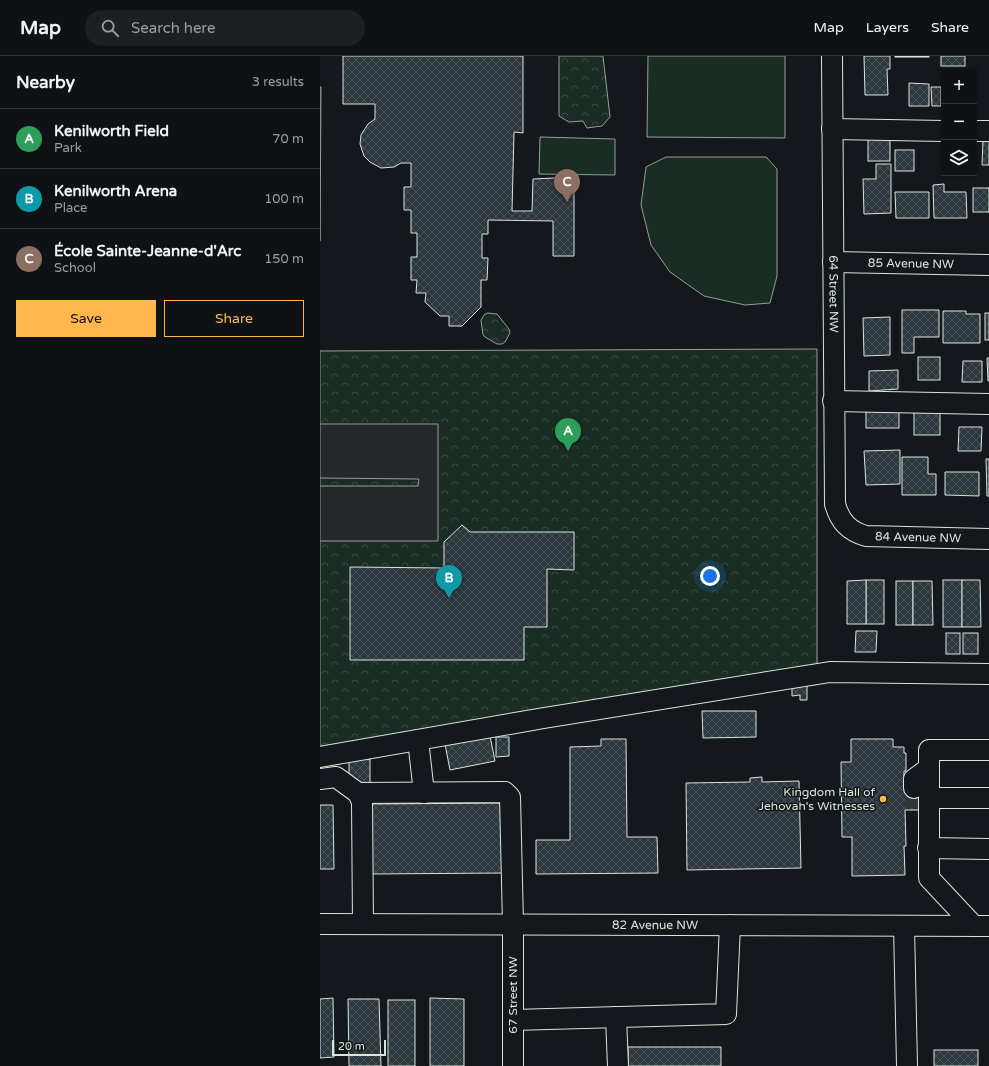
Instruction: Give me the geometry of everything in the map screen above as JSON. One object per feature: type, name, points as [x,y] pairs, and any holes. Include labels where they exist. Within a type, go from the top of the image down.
[{"type":"street","name":"64 Street NW","points":[[832,56],[833,401],[835,504],[842,521],[848,528]]},
{"type":"street","points":[[832,129],[941,130]]},
{"type":"street","points":[[977,131],[989,131]]},
{"type":"street","name":"85 Avenue NW","points":[[833,262],[989,265]]},
{"type":"street","points":[[833,401],[989,404]]},
{"type":"street","name":"84 Avenue NW","points":[[848,528],[856,533],[866,536],[989,539]]},
{"type":"street","points":[[320,756],[830,672],[989,674]]},
{"type":"street","points":[[418,740],[424,792]]},
{"type":"street","points":[[982,926],[929,878],[928,827],[919,798],[929,768],[929,750],[989,750]]},
{"type":"street","points":[[320,779],[336,777],[358,793],[362,802],[363,924]]},
{"type":"street","name":"67 Street NW","points":[[358,793],[505,792],[510,797],[513,924],[513,1066]]},
{"type":"street","points":[[919,798],[989,798]]},
{"type":"street","points":[[928,848],[989,849]]},
{"type":"street","name":"82 Avenue NW","points":[[320,924],[982,926]]},
{"type":"street","points":[[513,1020],[726,1014],[730,925]]},
{"type":"street","points":[[904,926],[907,1066]]},
{"type":"street","points":[[616,1017],[618,1066]]},
{"type":"green space","points":[[559,56],[603,56],[610,117],[602,126],[587,128],[583,121],[569,122],[559,116]]},
{"type":"green space","points":[[648,56],[785,56],[785,138],[647,137]]},
{"type":"green space","points":[[540,137],[615,139],[615,175],[539,174]]},
{"type":"green space","points":[[666,157],[766,157],[777,169],[777,276],[770,303],[745,305],[704,296],[670,272],[651,245],[641,205],[646,167]]},
{"type":"green space","points":[[487,313],[497,314],[509,329],[510,333],[505,342],[502,344],[497,344],[483,335],[481,320]]},
{"type":"green space","points":[[817,349],[817,664],[320,752],[320,351]]},
{"type":"shaded area","points":[[320,87],[321,87],[320,241]]},
{"type":"shaded area","points":[[320,424],[438,424],[438,541],[320,541],[320,486],[418,486],[419,479],[320,478]]},
{"type":"building","points":[[343,56],[523,56],[523,133],[514,132],[512,211],[532,211],[533,179],[574,177],[574,256],[553,256],[553,221],[488,220],[488,234],[482,234],[482,258],[488,258],[487,280],[481,280],[481,307],[462,326],[449,326],[449,316],[440,316],[425,302],[426,293],[416,293],[417,280],[411,280],[411,257],[417,257],[417,233],[411,233],[411,210],[404,210],[404,187],[411,187],[411,163],[401,163],[394,167],[381,168],[370,162],[364,156],[360,144],[361,135],[368,124],[375,119],[375,104],[343,104]]},
{"type":"building","points":[[864,56],[890,56],[890,69],[887,69],[888,95],[865,95]]},
{"type":"building","points":[[929,56],[929,57],[895,57]]},
{"type":"building","points":[[941,56],[965,56],[965,66],[941,66]]},
{"type":"building","points":[[909,83],[929,84],[929,106],[909,106]]},
{"type":"building","points":[[931,87],[941,87],[941,106],[932,106]]},
{"type":"building","points":[[868,137],[890,137],[890,161],[868,161]]},
{"type":"building","points":[[983,139],[989,140],[989,165],[982,165]]},
{"type":"building","points":[[895,150],[914,150],[914,171],[895,171]]},
{"type":"building","points":[[876,164],[891,164],[891,213],[864,214],[863,179],[876,179]]},
{"type":"building","points":[[944,184],[944,192],[966,192],[967,218],[934,218],[933,185]]},
{"type":"building","points":[[973,188],[989,188],[989,212],[973,212]]},
{"type":"building","points":[[895,192],[929,192],[929,218],[896,218]]},
{"type":"building","points":[[902,310],[939,310],[939,337],[914,337],[914,353],[902,353]]},
{"type":"building","points":[[943,311],[966,311],[966,314],[980,314],[980,343],[943,343]]},
{"type":"building","points":[[985,313],[989,313],[989,340],[985,340]]},
{"type":"building","points":[[890,317],[890,355],[864,356],[863,318]]},
{"type":"building","points":[[918,357],[940,357],[940,380],[918,380]]},
{"type":"building","points":[[987,358],[989,358],[989,381],[988,381]]},
{"type":"building","points":[[963,361],[982,361],[982,382],[962,382]]},
{"type":"building","points":[[898,370],[898,389],[869,391],[869,371]]},
{"type":"building","points":[[866,410],[899,410],[899,428],[866,428]]},
{"type":"building","points":[[914,412],[940,412],[940,435],[914,435]]},
{"type":"building","points":[[959,427],[982,427],[981,451],[958,451]]},
{"type":"building","points":[[900,450],[900,484],[866,485],[864,451]]},
{"type":"building","points":[[902,457],[928,457],[928,474],[936,474],[936,495],[902,495]]},
{"type":"building","points":[[986,459],[989,459],[989,496],[987,496]]},
{"type":"building","points":[[945,472],[979,472],[979,496],[945,495]]},
{"type":"building","points":[[462,525],[470,532],[574,532],[574,570],[547,569],[547,627],[524,627],[524,660],[350,660],[350,567],[444,568],[444,542]]},
{"type":"building","points":[[866,580],[884,580],[884,624],[866,624]]},
{"type":"building","points":[[866,580],[866,624],[847,624],[847,581]]},
{"type":"building","points":[[943,580],[962,580],[962,627],[943,627]]},
{"type":"building","points":[[962,580],[980,580],[981,627],[962,627]]},
{"type":"building","points":[[896,581],[913,581],[913,625],[896,625]]},
{"type":"building","points":[[913,581],[932,581],[933,625],[913,625]]},
{"type":"building","points":[[856,631],[877,631],[876,652],[855,652]]},
{"type":"building","points":[[946,633],[960,633],[960,654],[946,654]]},
{"type":"building","points":[[963,633],[978,633],[978,654],[963,654]]},
{"type":"building","points":[[800,684],[807,684],[807,700],[800,700],[800,695],[792,696],[792,688],[800,687]]},
{"type":"building","points":[[702,711],[756,711],[756,737],[703,738]]},
{"type":"building","points":[[490,736],[495,761],[450,770],[445,744]]},
{"type":"building","points":[[496,737],[509,737],[509,756],[496,757]]},
{"type":"building","points":[[601,739],[626,739],[627,837],[657,837],[658,873],[536,874],[536,840],[570,840],[570,747],[601,746]]},
{"type":"building","name":"Kingdom Hall of Jehovah's Witnesses","points":[[851,739],[893,739],[893,747],[904,747],[904,753],[906,753],[904,788],[924,788],[925,810],[905,810],[905,875],[852,876],[852,837],[842,837],[841,762],[851,762]]},
{"type":"building","points":[[349,759],[370,759],[370,783],[349,784]]},
{"type":"building","points":[[762,777],[762,782],[799,781],[801,868],[687,870],[686,783],[750,782],[750,778]]},
{"type":"building","points":[[503,803],[503,873],[371,874],[371,804]]},
{"type":"building","points":[[320,805],[333,805],[334,869],[320,869]]},
{"type":"building","points":[[333,998],[334,1057],[320,1058],[320,999]]},
{"type":"building","points":[[430,998],[464,999],[464,1066],[430,1066]]},
{"type":"building","points":[[348,999],[379,999],[381,1066],[349,1066]]},
{"type":"building","points":[[388,1000],[415,1000],[415,1066],[388,1066]]},
{"type":"building","points":[[628,1047],[721,1047],[721,1066],[628,1066]]},
{"type":"building","points":[[934,1050],[978,1050],[978,1066],[934,1066]]},
{"type":"tunnel","points":[[914,788],[915,810]]},
{"type":"place","name":"École Sainte-Jeanne-d'Arc","points":[[567,202]]},
{"type":"place","name":"Kenilworth Field","points":[[568,451]]},
{"type":"place","name":"Kenilworth Arena","points":[[449,598]]},
{"type":"place","name":"Kingdom Hall of Jehovah's Witnesses","points":[[883,799]]}]
